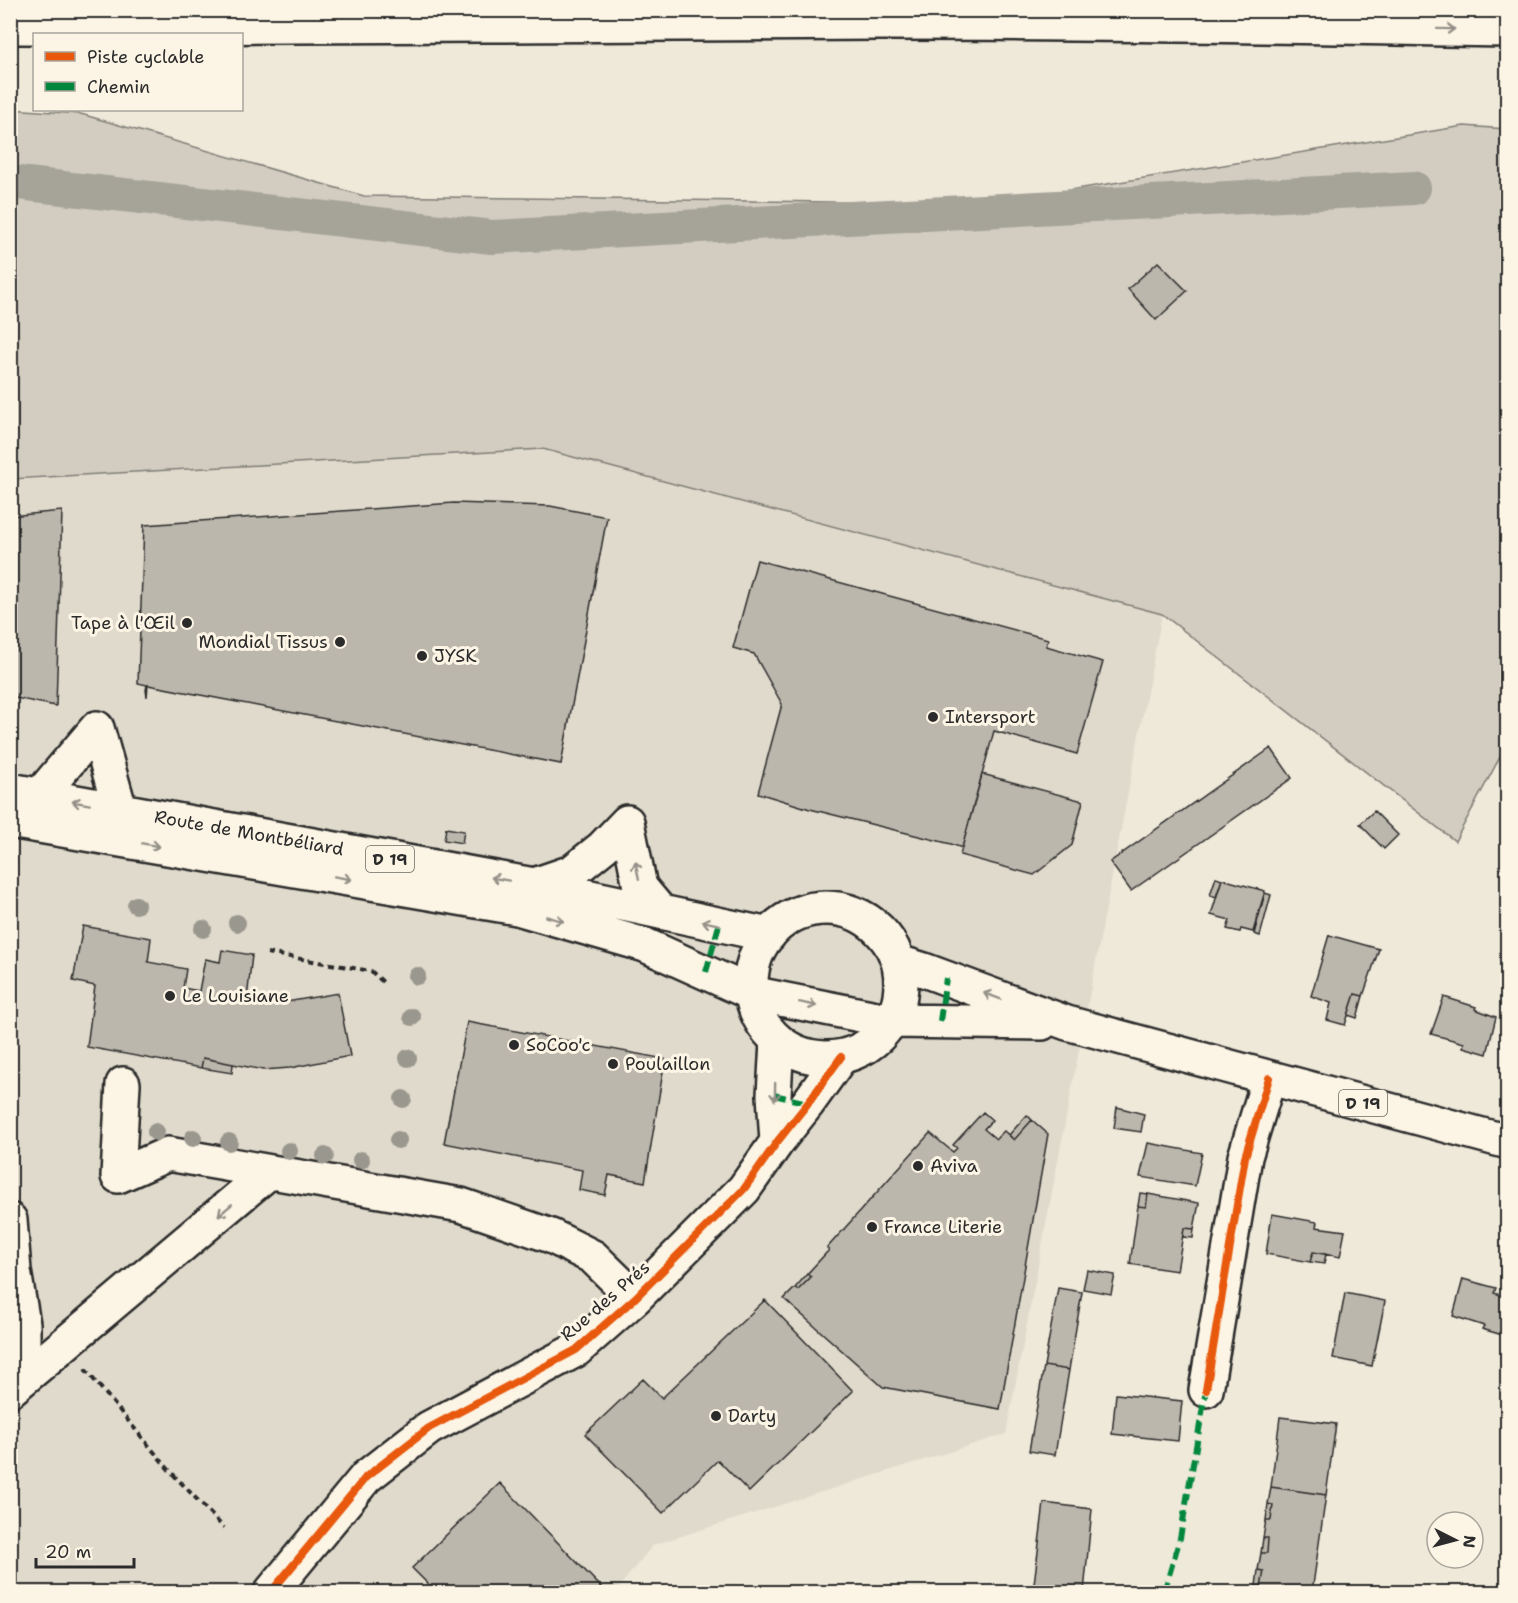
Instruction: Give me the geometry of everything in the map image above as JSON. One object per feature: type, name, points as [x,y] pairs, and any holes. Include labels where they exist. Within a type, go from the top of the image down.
[{"type":"main road","points":[[10,27],[883,23],[1508,30]]},
{"type":"main road","points":[[25,793],[97,728],[120,810]]},
{"type":"main road","name":"Route de Montbéliard","points":[[25,793],[534,885],[769,934]]},
{"type":"main road","name":"Route de Montbéliard","points":[[10,821],[517,908],[645,945],[751,993],[891,1021]]},
{"type":"main road","points":[[534,885],[572,872],[603,847],[627,822],[640,887],[661,912]]},
{"type":"main road","points":[[830,908],[853,913],[873,924],[888,941],[898,962],[901,982],[899,1002],[891,1021],[878,1038],[861,1050],[841,1057],[818,1059],[796,1053],[777,1041],[764,1027],[751,993],[752,972],[758,952],[769,934],[786,920],[807,910],[830,908]]},
{"type":"main road","name":"D 19","points":[[898,962],[1067,1023],[1508,1142]]},
{"type":"main road","name":"D 19","points":[[891,1021],[1067,1023]]},
{"type":"main road","points":[[777,1041],[774,1095],[777,1142]]},
{"type":"main road","name":"Rue des Prés","points":[[271,1593],[366,1478],[429,1428],[576,1350],[635,1298],[744,1189],[841,1057]]},
{"type":"main road","points":[[1206,1390],[1245,1157],[1269,1078]]},
{"type":"main road","points":[[123,1084],[118,1176],[168,1155],[461,1205],[551,1236],[593,1257],[635,1298]]},
{"type":"main road","points":[[10,1390],[269,1172]]},
{"type":"main road","points":[[10,1220],[14,1271],[23,1324],[23,1350],[10,1374]]},
{"type":"path","points":[[267,953],[371,971],[384,983]]},
{"type":"path","points":[[64,1345],[170,1471],[224,1528]]},
{"type":"shaded area","points":[[11,109],[81,114],[364,196],[984,204],[1464,126],[1507,129],[1507,744],[1455,841],[1162,614],[543,449],[11,479]]},
{"type":"shaded area","points":[[543,449],[1162,614],[1006,1434],[653,1545],[615,1592],[11,1592],[11,479]]},
{"type":"building","points":[[1158,262],[1187,291],[1156,320],[1128,289]]},
{"type":"building","points":[[454,503],[550,506],[607,517],[561,764],[148,685],[147,697],[147,685],[138,683],[144,525]]},
{"type":"building","points":[[62,511],[56,706],[10,697],[10,516]]},
{"type":"building","name":"Intersport","points":[[757,560],[1048,639],[1046,646],[1103,662],[1077,754],[994,731],[962,848],[810,809],[758,793],[782,704],[754,654],[733,648]]},
{"type":"building","points":[[1271,748],[1292,778],[1131,891],[1110,862]]},
{"type":"building","points":[[982,774],[1083,801],[1072,845],[1034,875],[960,855]]},
{"type":"building","points":[[1374,811],[1398,835],[1384,849],[1360,824]]},
{"type":"building","points":[[446,828],[464,831],[462,843],[444,840]]},
{"type":"building","points":[[1216,877],[1222,879],[1216,897],[1210,895]]},
{"type":"building","points":[[1222,879],[1265,891],[1253,932],[1227,929],[1230,920],[1211,915]]},
{"type":"building","points":[[1265,893],[1271,895],[1260,936],[1254,934]]},
{"type":"building","name":"Le Louisiane","points":[[83,926],[151,938],[148,962],[186,969],[183,988],[199,991],[205,959],[220,962],[222,950],[252,955],[247,999],[275,1004],[338,993],[350,1056],[290,1068],[263,1070],[203,1058],[201,1068],[87,1047],[95,986],[73,981]]},
{"type":"building","points":[[1329,935],[1379,949],[1363,996],[1355,994],[1345,1025],[1327,1020],[1331,1003],[1311,996]]},
{"type":"building","points":[[1355,994],[1363,996],[1357,1018],[1348,1015]]},
{"type":"building","points":[[1444,997],[1476,1007],[1475,1009],[1496,1017],[1487,1054],[1463,1047],[1464,1043],[1431,1034]]},
{"type":"building","points":[[467,1022],[665,1059],[645,1182],[609,1175],[605,1195],[579,1190],[582,1170],[444,1143]]},
{"type":"building","points":[[203,1058],[233,1064],[232,1073],[201,1068]]},
{"type":"building","points":[[1117,1107],[1144,1114],[1141,1132],[1114,1128]]},
{"type":"building","points":[[983,1112],[992,1120],[984,1129],[996,1139],[1004,1131],[1014,1140],[1032,1120],[1048,1134],[1000,1409],[883,1387],[784,1299],[795,1288],[798,1290],[811,1277],[807,1274],[829,1250],[827,1248],[930,1133],[953,1152],[957,1148],[953,1145]]},
{"type":"building","points":[[1027,1115],[1032,1120],[1014,1140],[1009,1135]]},
{"type":"building","points":[[1148,1143],[1202,1153],[1195,1186],[1140,1177]]},
{"type":"building","points":[[1140,1193],[1148,1194],[1146,1207],[1138,1206]]},
{"type":"building","points":[[1148,1194],[1199,1203],[1194,1229],[1184,1228],[1177,1271],[1130,1264],[1138,1206],[1146,1207]]},
{"type":"building","points":[[1272,1214],[1317,1222],[1316,1227],[1345,1231],[1340,1257],[1313,1252],[1310,1262],[1266,1254]]},
{"type":"building","points":[[1184,1228],[1194,1229],[1193,1238],[1183,1237]]},
{"type":"building","points":[[1313,1252],[1326,1254],[1324,1264],[1310,1262]]},
{"type":"building","points":[[1087,1270],[1115,1275],[1111,1294],[1083,1289]]},
{"type":"building","points":[[807,1274],[811,1277],[798,1290],[795,1288]]},
{"type":"building","points":[[1463,1279],[1496,1288],[1494,1293],[1508,1297],[1506,1336],[1482,1329],[1484,1326],[1453,1316]]},
{"type":"building","points":[[1058,1288],[1082,1292],[1069,1370],[1044,1366]]},
{"type":"building","points":[[1345,1293],[1385,1301],[1372,1366],[1333,1358]]},
{"type":"building","name":"Darty","points":[[765,1300],[853,1391],[749,1492],[718,1460],[663,1513],[585,1434],[643,1379],[662,1398]]},
{"type":"building","points":[[1044,1366],[1069,1370],[1055,1455],[1029,1451]]},
{"type":"building","points":[[1116,1394],[1182,1401],[1178,1441],[1112,1434]]},
{"type":"building","points":[[1280,1417],[1336,1424],[1326,1495],[1271,1487]]},
{"type":"building","points":[[500,1483],[601,1587],[595,1592],[436,1592],[412,1568]]},
{"type":"building","points":[[1271,1487],[1326,1495],[1312,1592],[1255,1592],[1256,1586],[1261,1587],[1264,1571],[1258,1570],[1261,1553],[1267,1553],[1268,1538],[1263,1538],[1266,1520],[1271,1520],[1273,1505],[1268,1504]]},
{"type":"building","points":[[1044,1503],[1092,1509],[1084,1592],[1033,1592]]},
{"type":"building","points":[[1268,1504],[1273,1505],[1271,1520],[1266,1520]]},
{"type":"building","points":[[1263,1538],[1268,1538],[1267,1553],[1261,1553]]},
{"type":"building","points":[[1258,1570],[1264,1571],[1261,1587],[1256,1586]]},
{"type":"waterway","points":[[10,182],[492,237],[1414,188]]},
{"type":"marked path","points":[[706,972],[719,925]]},
{"type":"marked path","points":[[940,1021],[946,978]]},
{"type":"marked path","points":[[774,1095],[808,1103]]},
{"type":"marked path","points":[[1164,1592],[1180,1538],[1206,1390]]},
{"type":"cycle path","points":[[271,1592],[366,1477],[429,1428],[576,1350],[635,1298],[744,1189],[841,1057]]},
{"type":"cycle path","points":[[1206,1390],[1245,1157],[1269,1078]]},
{"type":"place","name":"Tape à l'Œil","points":[[187,623]]},
{"type":"place","name":"Mondial Tissus","points":[[340,642]]},
{"type":"place","name":"JYSK","points":[[422,656]]},
{"type":"place","name":"Intersport","points":[[933,717]]},
{"type":"place","name":"Le Louisiane","points":[[170,996]]},
{"type":"place","name":"SoCoo'c","points":[[514,1045]]},
{"type":"place","name":"Poulaillon","points":[[613,1064]]},
{"type":"place","name":"Aviva","points":[[918,1166]]},
{"type":"place","name":"France Literie","points":[[872,1227]]},
{"type":"place","name":"Darty","points":[[716,1416]]}]
